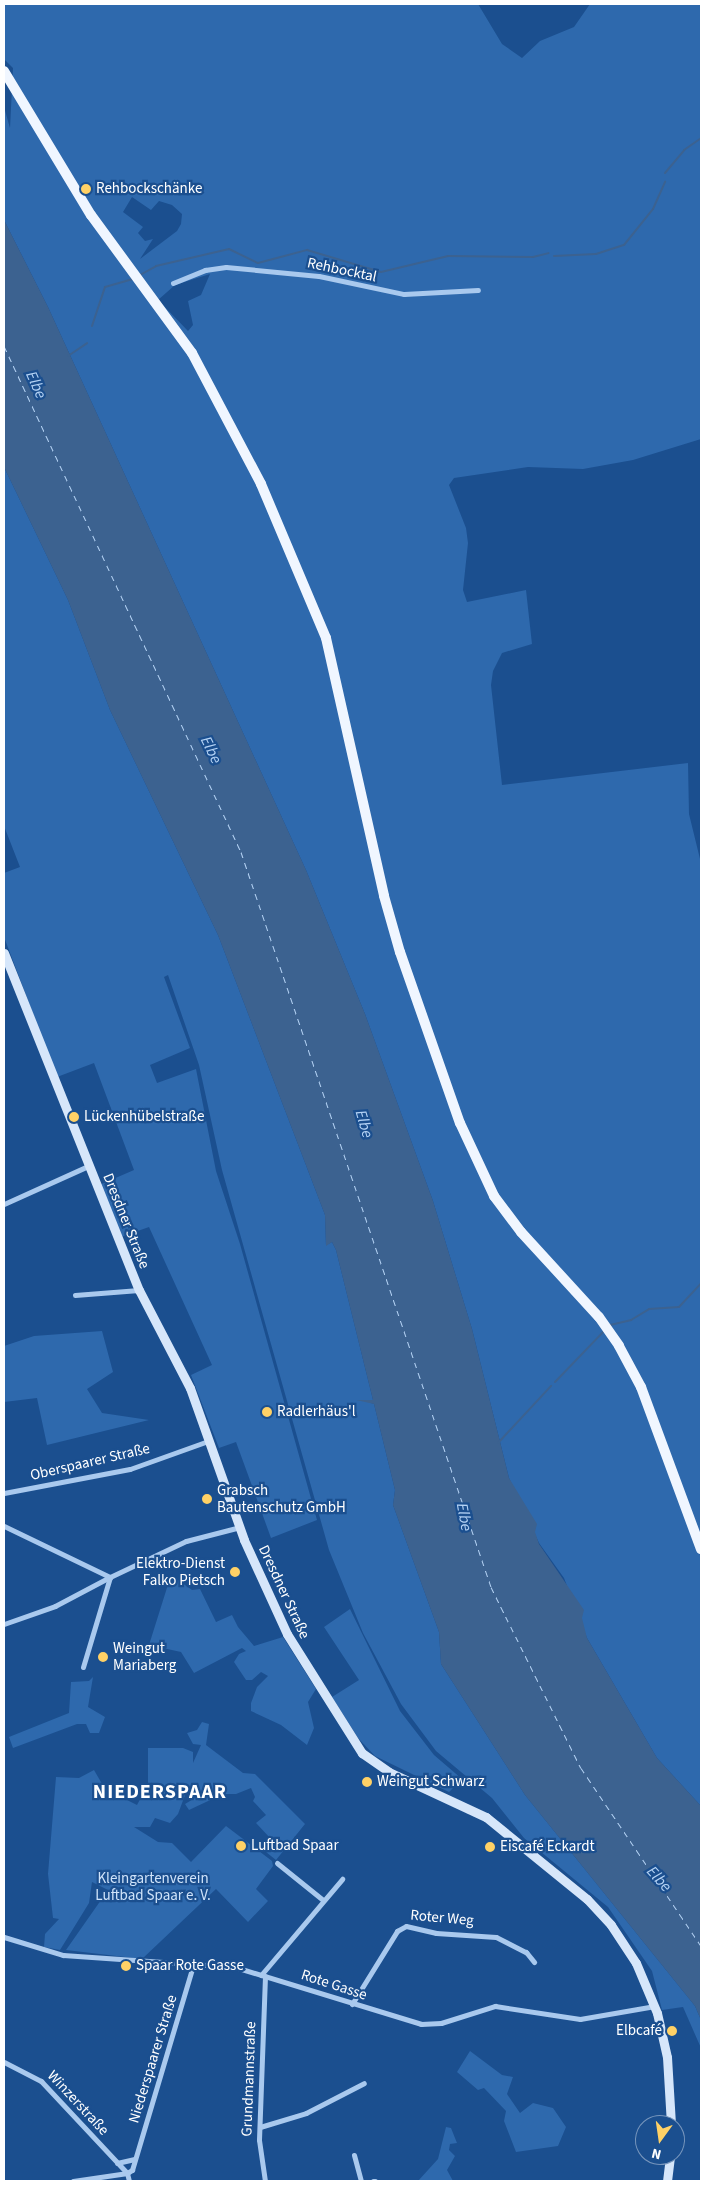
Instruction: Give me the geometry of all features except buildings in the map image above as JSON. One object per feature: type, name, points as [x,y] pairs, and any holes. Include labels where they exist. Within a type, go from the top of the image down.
[{"type":"main road","points":[[4,71],[92,215],[132,273],[186,345],[210,384],[261,484],[312,600],[333,665],[384,896],[400,952],[460,1124],[481,1174],[521,1232],[606,1327],[640,1387],[701,1549]]},
{"type":"main road","name":"Dresdner Straße","points":[[4,954],[139,1290],[190,1388],[240,1527],[286,1634],[362,1753],[389,1772],[486,1818],[587,1899],[628,1950],[655,2006],[667,2058],[670,2115]]},
{"type":"main road","points":[[667,2181],[669,2165]]},
{"type":"street","name":"Rehbocktal","points":[[173,283],[205,270],[226,267],[319,276],[404,294],[478,290]]},
{"type":"street","points":[[4,1204],[88,1166]]},
{"type":"street","points":[[75,1295],[139,1290]]},
{"type":"street","name":"Oberspaarer Straße","points":[[4,1493],[130,1469],[208,1441]]},
{"type":"street","points":[[4,1526],[110,1577]]},
{"type":"street","points":[[4,1624],[55,1606],[110,1577],[186,1541],[240,1527]]},
{"type":"street","points":[[83,1667],[110,1577]]},
{"type":"street","points":[[277,1863],[323,1900]]},
{"type":"street","points":[[263,1975],[342,1879]]},
{"type":"street","name":"Roter Weg","points":[[352,2004],[397,1931],[406,1926],[436,1933],[496,1937],[526,1952],[534,1962]]},
{"type":"street","name":"Rote Gasse","points":[[4,1937],[64,1955],[193,1966],[235,1967],[397,2019],[430,2024],[495,2006],[580,2018],[655,2006]]},
{"type":"street","name":"Niederspaarer Straße","points":[[127,2173],[135,2159],[193,1966]]},
{"type":"street","name":"Grundmannstraße","points":[[263,1975],[260,2127],[265,2181]]},
{"type":"street","name":"Winzerstraße","points":[[4,2062],[41,2081],[127,2173]]},
{"type":"street","points":[[260,2127],[306,2113],[364,2083]]},
{"type":"street","points":[[354,2154],[361,2181]]},
{"type":"street","points":[[117,2163],[135,2159]]},
{"type":"street","points":[[73,2181],[127,2173],[128,2181]]},
{"type":"green space","points":[[4,4],[478,4],[502,44],[522,58],[540,41],[574,27],[590,4],[701,4],[701,439],[633,460],[583,469],[528,467],[454,478],[449,485],[466,528],[468,543],[463,590],[467,602],[526,590],[532,644],[502,653],[493,671],[491,685],[502,785],[688,763],[689,814],[701,863],[701,1806],[657,1758],[587,1638],[564,1578],[539,1543],[509,1478],[472,1329],[433,1201],[365,1014],[306,870],[48,307],[4,220],[4,107],[10,128],[13,68],[4,59]],"holes":[[[132,197],[151,210],[159,201],[172,205],[182,214],[181,224],[177,231],[140,259],[153,239],[145,241],[138,233],[143,227],[123,212]],[[210,274],[201,295],[188,301],[193,325],[188,331],[158,300],[175,285]]]},
{"type":"green space","points":[[4,467],[68,600],[110,710],[218,935],[325,1215],[326,1245],[332,1242],[336,1250],[373,1400],[366,1401],[374,1404],[395,1490],[393,1505],[439,1632],[441,1664],[525,1795],[695,2006],[701,2020],[701,2048],[683,2007],[662,2010],[652,1971],[608,1907],[524,1838],[492,1798],[436,1751],[401,1704],[363,1633],[329,1550],[222,1170],[199,1065],[168,975],[164,977],[190,1048],[150,1065],[157,1083],[196,1069],[216,1171],[240,1244],[317,1520],[271,1538],[236,1442],[219,1448],[191,1375],[212,1365],[149,1227],[118,1238],[97,1186],[134,1170],[94,1063],[57,1077],[4,937],[4,873],[20,867],[4,826]]},
{"type":"green space","points":[[102,1331],[113,1372],[87,1389],[102,1413],[149,1420],[47,1445],[37,1398],[4,1402],[4,1346],[34,1336]]},
{"type":"green space","points":[[171,1575],[192,1590],[200,1589],[216,1622],[232,1615],[238,1627],[254,1646],[283,1637],[316,1689],[308,1702],[314,1728],[307,1745],[281,1725],[251,1711],[251,1703],[257,1687],[268,1676],[261,1672],[252,1680],[246,1680],[234,1662],[239,1654],[246,1651],[242,1648],[194,1673],[181,1652],[149,1645]]},
{"type":"green space","points":[[350,1609],[400,1711],[434,1755],[462,1779],[449,1792],[375,1756],[358,1738],[332,1697],[359,1680],[324,1627]]},
{"type":"green space","points":[[93,1677],[88,1707],[105,1717],[99,1733],[90,1733],[86,1724],[77,1724],[13,1748],[9,1737],[69,1713],[71,1682],[89,1681]]},
{"type":"green space","name":"Kleingartenverein Luftbad Spaar e. V.","points":[[202,1722],[209,1724],[206,1745],[243,1773],[255,1774],[305,1824],[276,1860],[261,1848],[271,1839],[256,1823],[266,1815],[253,1801],[255,1797],[251,1788],[236,1794],[223,1794],[189,1810],[185,1804],[195,1798],[188,1787],[178,1814],[170,1823],[155,1818],[150,1827],[134,1827],[158,1842],[172,1843],[191,1862],[226,1826],[272,1861],[273,1866],[256,1889],[268,1901],[248,1922],[216,1889],[142,1959],[66,1950],[108,1890],[92,1882],[89,1903],[60,1950],[44,1947],[45,1934],[59,1919],[53,1918],[48,1874],[56,1777],[79,1778],[94,1770],[105,1789],[137,1805],[148,1784],[148,1748],[183,1748],[193,1752],[193,1763],[201,1745],[193,1744],[187,1733],[197,1730]]},
{"type":"green space","points":[[470,2051],[502,2075],[513,2077],[507,2094],[520,2113],[533,2103],[553,2108],[566,2127],[558,2146],[516,2152],[504,2121],[506,2111],[484,2088],[478,2090],[457,2072]]},
{"type":"green space","points":[[446,2127],[451,2128],[457,2143],[450,2144],[449,2150],[455,2156],[447,2170],[453,2181],[418,2181],[438,2159]]},
{"type":"water","name":"Elbe","points":[[4,220],[48,307],[306,870],[365,1014],[433,1201],[472,1329],[509,1478],[537,1524],[535,1532],[539,1544],[584,1610],[582,1618],[587,1638],[657,1758],[701,1806],[701,2020],[695,2006],[525,1795],[441,1664],[439,1632],[393,1505],[395,1490],[374,1404],[356,1400],[373,1400],[336,1250],[332,1242],[326,1246],[325,1215],[218,935],[110,710],[68,600],[4,467]]},
{"type":"waterway","points":[[665,173],[684,150],[701,138]]},
{"type":"waterway","points":[[554,256],[596,254],[624,245],[653,209],[665,182]]},
{"type":"waterway","points":[[140,275],[156,266],[229,249],[258,263],[307,250],[381,272],[448,256],[533,257],[549,253]]},
{"type":"waterway","points":[[92,326],[105,287],[133,279]]},
{"type":"waterway","points":[[68,356],[87,343]]},
{"type":"waterway","points":[[610,1325],[631,1320],[649,1309],[679,1307],[701,1283]]},
{"type":"waterway","points":[[555,1382],[605,1330]]},
{"type":"waterway","points":[[498,1443],[551,1386]]},
{"type":"ferry route","points":[[4,346],[241,852],[491,1587],[581,1768],[701,1946]]},
{"type":"place","name":"Rehbockschänke","points":[[86,189]]},
{"type":"place","name":"Lückenhübelstraße","points":[[74,1117]]},
{"type":"place","name":"Radlerhäus'l","points":[[267,1412]]},
{"type":"place","name":"Grabsch Bautenschutz GmbH","points":[[207,1499]]},
{"type":"place","name":"Elektro-Dienst Falko Pietsch","points":[[235,1572]]},
{"type":"place","name":"Weingut Mariaberg","points":[[103,1657]]},
{"type":"place","name":"Weingut Schwarz","points":[[367,1782]]},
{"type":"place","name":"Luftbad Spaar","points":[[241,1846]]},
{"type":"place","name":"Eiscafé Eckardt","points":[[490,1847]]},
{"type":"place","name":"Spaar Rote Gasse","points":[[126,1966]]},
{"type":"place","name":"Elbcafé","points":[[672,2031]]},
{"type":"district","name":"NIEDERSPAAR","points":[[160,1792]]}]
